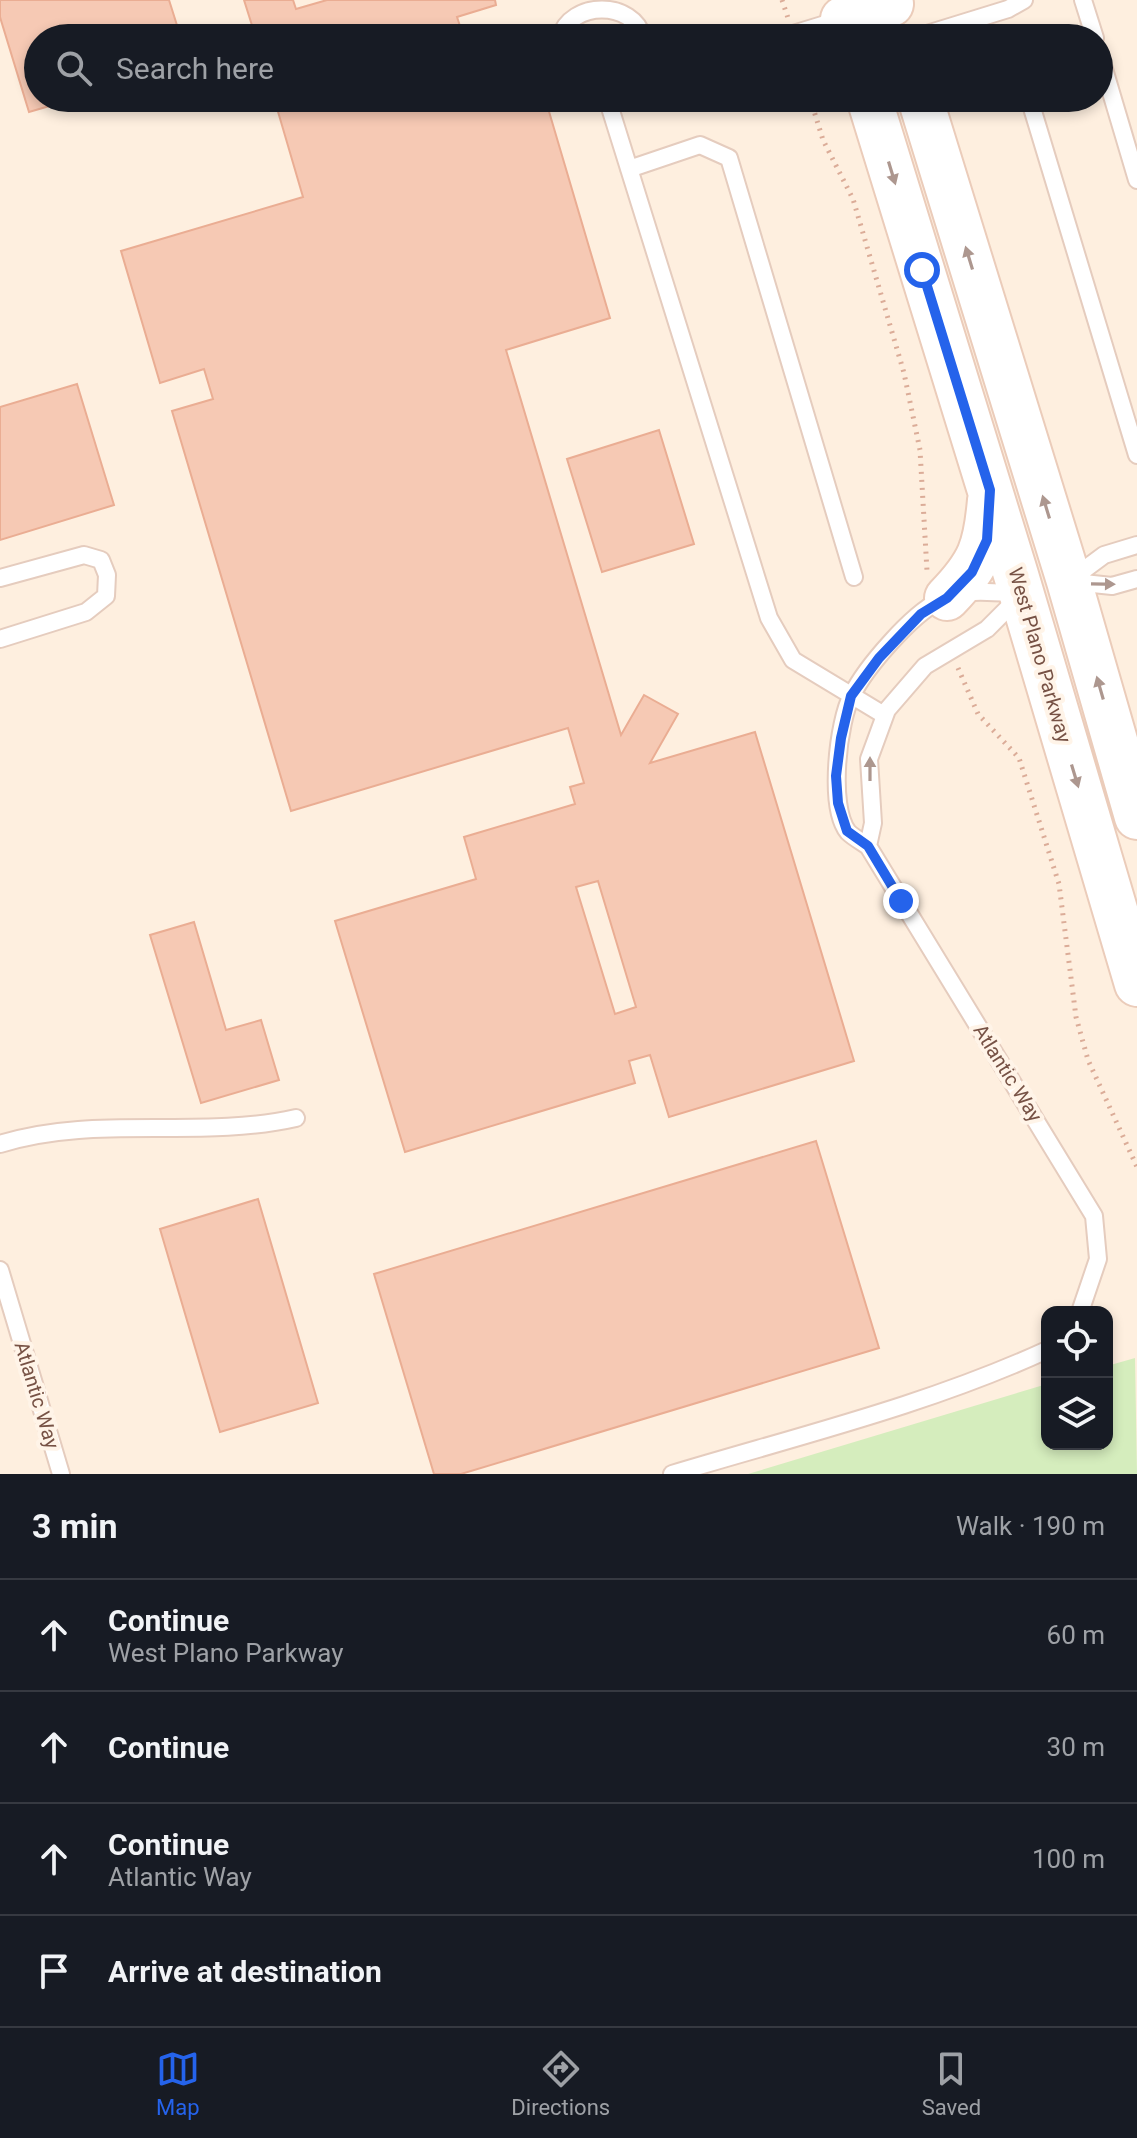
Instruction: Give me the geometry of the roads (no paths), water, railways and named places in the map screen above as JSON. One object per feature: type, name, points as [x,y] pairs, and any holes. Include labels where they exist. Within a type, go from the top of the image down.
[{"type":"main road","points":[[844,19],[901,16]]},
{"type":"main road","name":"West Plano Parkway","points":[[873,112],[1137,984]]},
{"type":"main road","points":[[924,112],[1069,581],[1137,817]]},
{"type":"main road","points":[[938,586],[972,572],[987,540],[990,490]]},
{"type":"main road","points":[[1021,594],[1069,581]]},
{"type":"lane","points":[[901,16],[1008,9],[1024,0]]},
{"type":"lane","points":[[1083,0],[1091,24]]},
{"type":"lane","points":[[567,24],[572,13],[594,2],[607,2],[629,12],[638,24]]},
{"type":"lane","points":[[819,24],[844,19]]},
{"type":"lane","points":[[1113,99],[1137,180]]},
{"type":"lane","points":[[611,112],[769,618],[793,660],[884,715]]},
{"type":"lane","points":[[1033,112],[1137,455]]},
{"type":"lane","points":[[629,169],[700,145],[729,158],[854,577]]},
{"type":"lane","points":[[1069,581],[1104,555],[1137,545]]},
{"type":"lane","points":[[0,578],[84,555],[101,560],[107,575],[106,596],[86,612],[0,639]]},
{"type":"lane","points":[[1069,581],[1112,586],[1137,579]]},
{"type":"lane","name":"Atlantic Way","points":[[1021,594],[938,586],[851,696],[836,776],[838,803],[847,831],[868,846],[1094,1216],[1098,1259],[1082,1306]]},
{"type":"lane","points":[[868,846],[873,823],[869,759],[884,715],[925,666],[987,629],[1021,594]]},
{"type":"lane","points":[[0,1144],[38,1132],[254,1127],[296,1118]]},
{"type":"lane","name":"Atlantic Way","points":[[0,1270],[61,1474]]},
{"type":"lane","points":[[672,1474],[926,1399],[1041,1352]]}]
